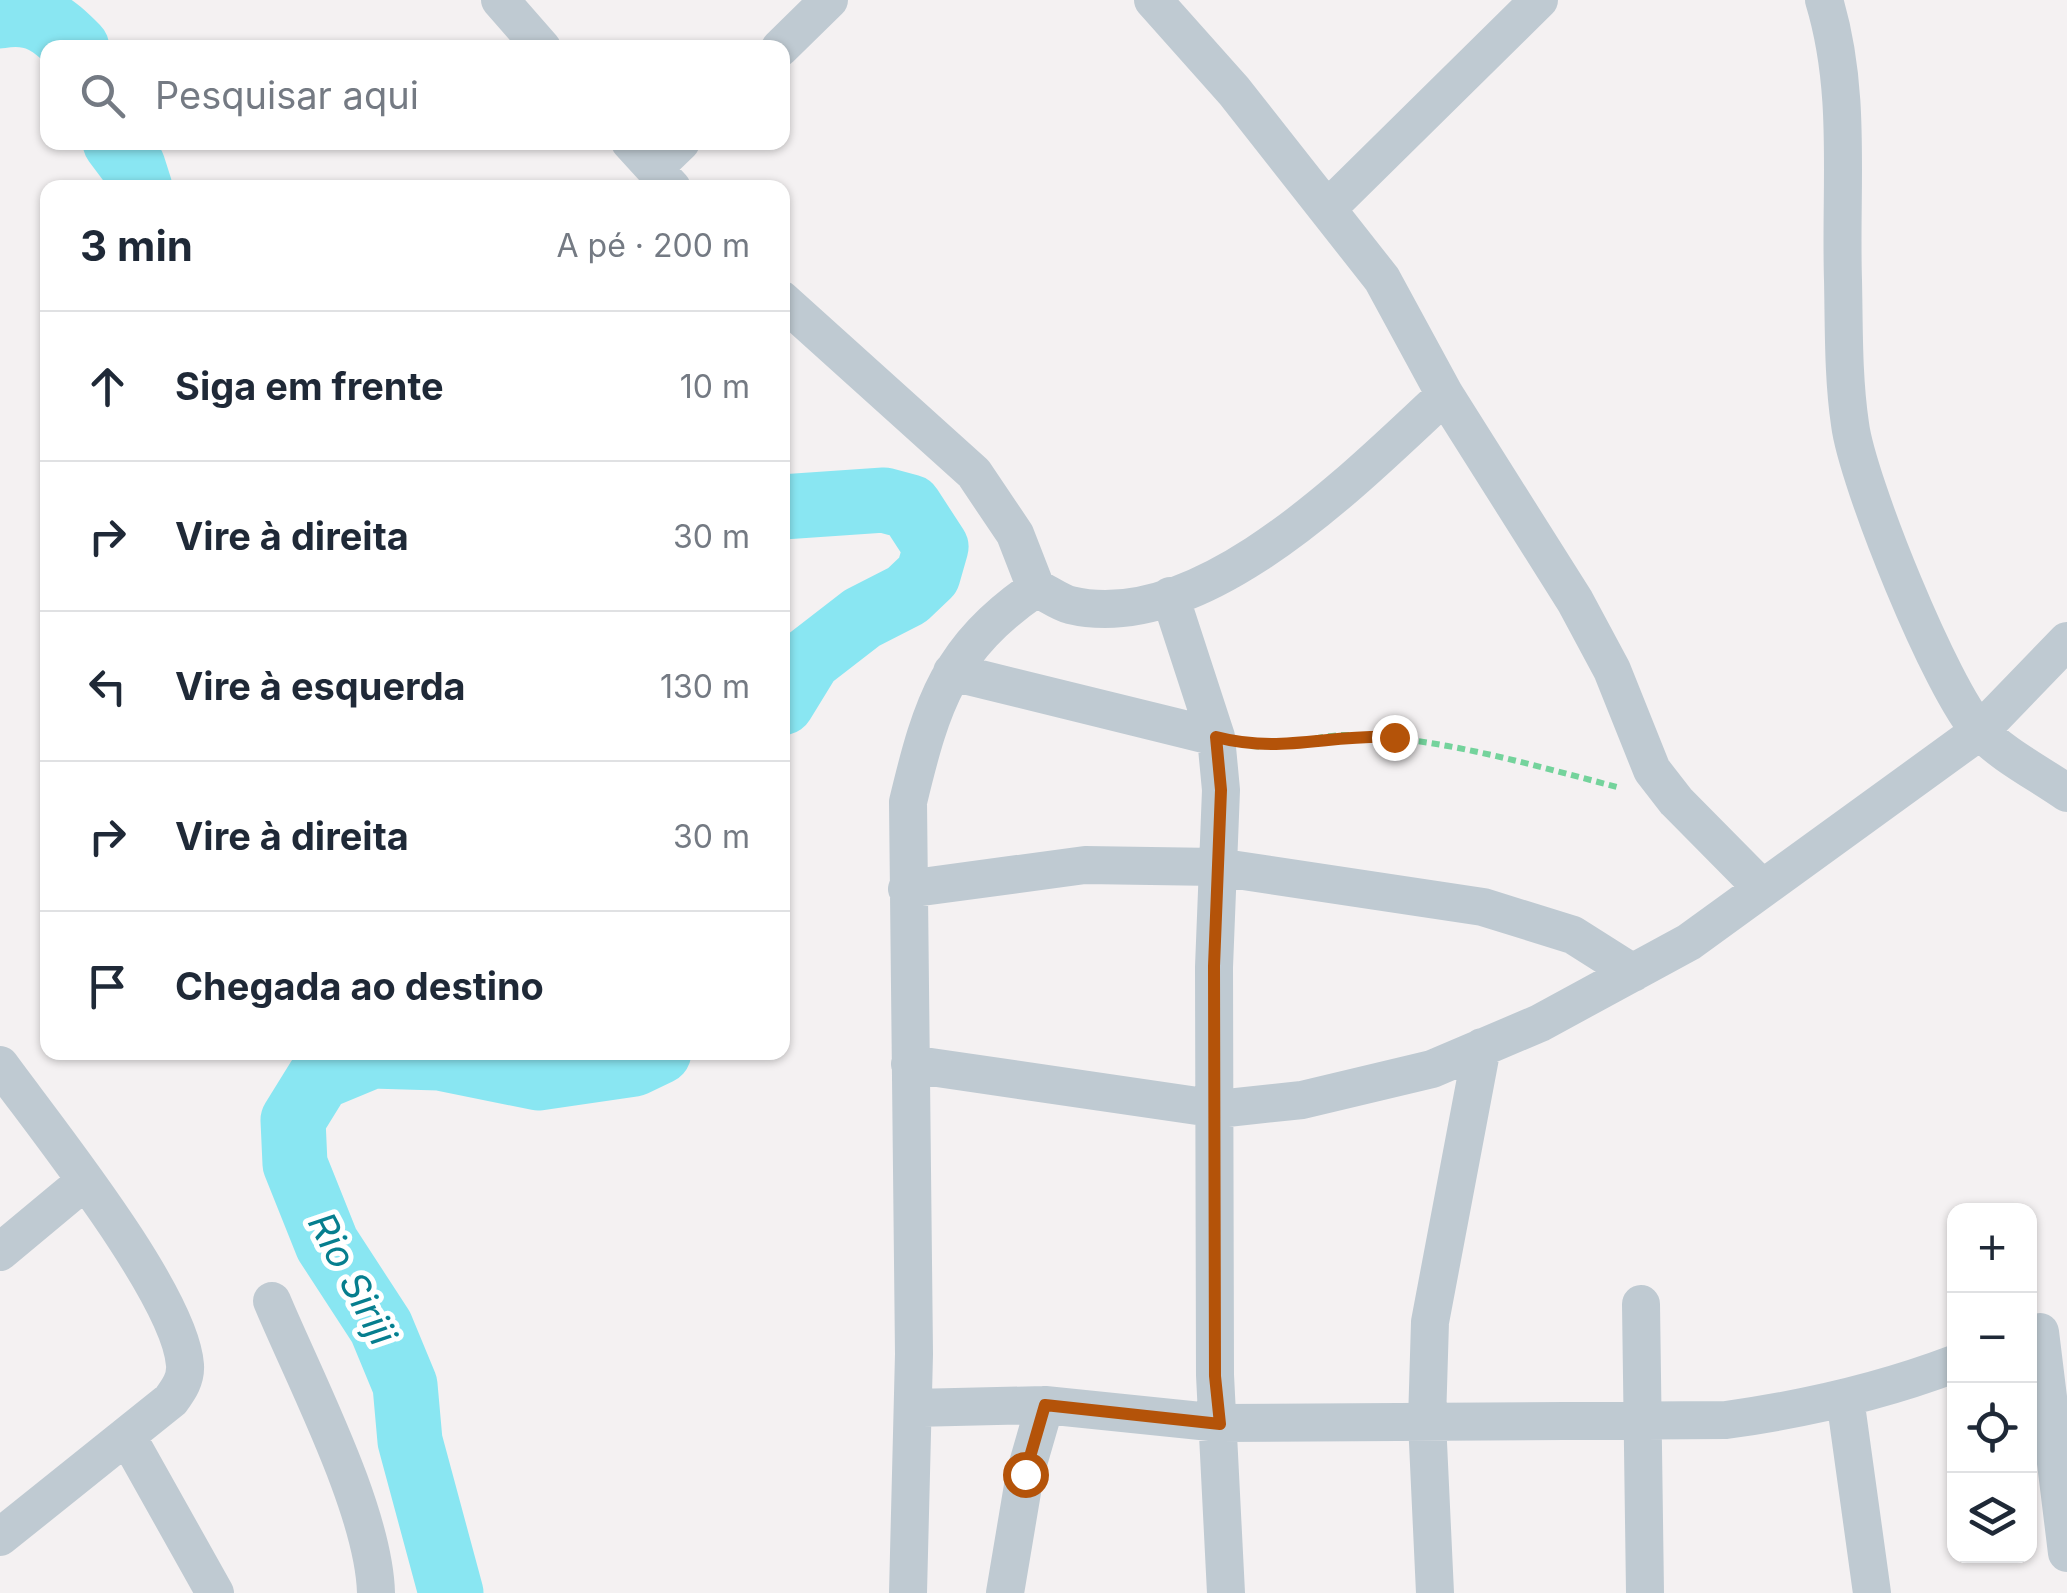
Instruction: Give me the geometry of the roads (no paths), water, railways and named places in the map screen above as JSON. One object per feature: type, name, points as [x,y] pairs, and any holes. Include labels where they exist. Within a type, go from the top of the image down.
[{"type":"street","points":[[500,0],[535,40]]},
{"type":"street","points":[[788,40],[830,0]]},
{"type":"street","points":[[1153,0],[1234,91],[1382,280],[1445,395],[1575,601],[1612,670],[1652,770],[1676,802],[1761,887]]},
{"type":"street","points":[[1327,210],[1539,0]]},
{"type":"street","points":[[1824,0],[1833,29],[1846,135],[1843,276],[1850,427],[1889,545],[1946,678],[1980,731],[2067,793]]},
{"type":"street","points":[[790,307],[974,473],[1015,534],[1036,588],[1070,605],[1147,605],[1250,560],[1290,533],[1445,395]]},
{"type":"street","points":[[908,1593],[913,1408],[908,802],[923,737],[966,648],[995,616],[1036,588]]},
{"type":"street","points":[[1170,596],[1216,737],[1221,790],[1217,868],[1215,1376],[1226,1593]]},
{"type":"street","points":[[910,1064],[1218,1109],[1302,1100],[1432,1069],[1540,1023],[1689,942],[1980,731],[2067,641]]},
{"type":"street","points":[[952,672],[1216,737]]},
{"type":"street","points":[[907,889],[1084,865],[1217,868],[1483,907],[1573,935],[1632,972]]},
{"type":"street","points":[[1435,1593],[1427,1420],[1430,1322],[1482,1047]]},
{"type":"street","points":[[0,1065],[84,1182],[165,1306],[185,1364],[183,1382],[171,1400],[0,1537]]},
{"type":"street","points":[[0,1252],[84,1182]]},
{"type":"street","points":[[272,1301],[360,1513],[375,1568],[376,1593]]},
{"type":"street","points":[[1641,1304],[1644,1593]]},
{"type":"street","points":[[2046,1330],[2067,1554]]},
{"type":"street","points":[[913,1408],[1045,1405],[1220,1424],[1726,1420],[1846,1398],[1947,1366]]},
{"type":"street","points":[[1846,1398],[1872,1593]]},
{"type":"street","points":[[1006,1593],[1025,1474],[1045,1405]]},
{"type":"street","points":[[126,1436],[215,1593]]},
{"type":"waterway","name":"Rio Siriji","points":[[0,16],[24,15],[43,20],[68,40]]},
{"type":"waterway","name":"Rio Siriji","points":[[121,150],[137,180]]},
{"type":"waterway","name":"Rio Siriji","points":[[790,506],[884,500],[910,507],[936,547],[928,575],[907,595],[862,618],[809,659],[790,690]]},
{"type":"waterway","name":"Rio Siriji","points":[[362,1060],[319,1078],[293,1120],[295,1164],[327,1244],[381,1327],[405,1385],[410,1441],[451,1593]]},
{"type":"waterway","name":"Rio Siriji","points":[[449,1060],[538,1078],[642,1060]]}]
